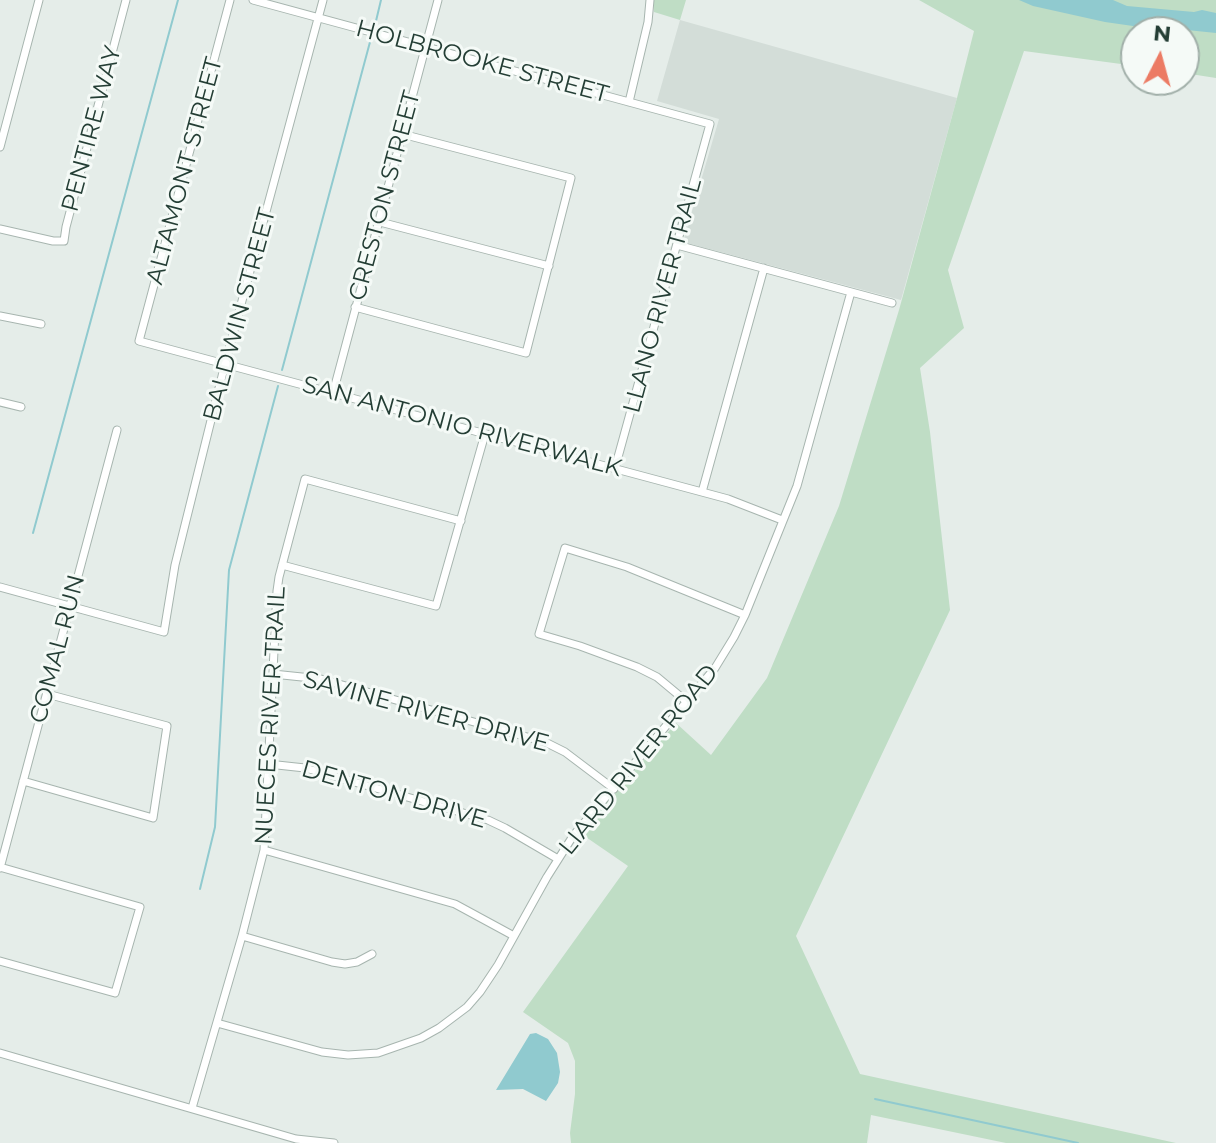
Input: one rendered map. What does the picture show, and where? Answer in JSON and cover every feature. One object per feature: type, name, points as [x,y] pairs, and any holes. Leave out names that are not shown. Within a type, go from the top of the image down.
[{"type":"street","points":[[0,147],[39,0]]},
{"type":"street","name":"PENTIRE WAY","points":[[0,229],[64,241],[126,0]]},
{"type":"street","name":"ALTAMONT STREET","points":[[139,341],[230,0]]},
{"type":"street","name":"HOLBROOKE STREET","points":[[253,0],[710,124]]},
{"type":"street","name":"BALDWIN STREET","points":[[70,606],[164,632],[175,565],[225,364],[323,0]]},
{"type":"street","name":"CRESTON STREET","points":[[333,393],[438,0]]},
{"type":"street","points":[[629,102],[648,22],[650,0]]},
{"type":"street","name":"LLANO RIVER TRAIL","points":[[615,468],[710,124]]},
{"type":"street","points":[[355,307],[526,353],[571,178],[402,134]]},
{"type":"street","points":[[380,222],[549,266]]},
{"type":"street","points":[[677,245],[892,303]]},
{"type":"street","points":[[702,492],[764,268]]},
{"type":"street","name":"LIARD RIVER ROAD","points":[[217,1023],[322,1052],[348,1055],[378,1053],[402,1046],[439,1028],[467,1007],[489,979],[558,859],[583,823],[715,668],[745,615],[797,486],[851,292]]},
{"type":"street","points":[[0,316],[41,324]]},
{"type":"street","name":"SAN ANTONIO RIVERWALK","points":[[139,341],[702,492],[782,520]]},
{"type":"street","points":[[0,402],[21,407]]},
{"type":"street","name":"COMAL RUN","points":[[0,868],[117,430]]},
{"type":"street","points":[[282,565],[436,606],[485,434]]},
{"type":"street","name":"NUECES RIVER TRAIL","points":[[192,1108],[264,850],[277,591],[305,479],[461,521]]},
{"type":"street","points":[[687,702],[657,677],[637,667],[539,634],[565,548],[627,567],[745,615]]},
{"type":"street","points":[[0,587],[70,606]]},
{"type":"street","name":"SAVINE RIVER DRIVE","points":[[273,674],[321,679],[545,742],[565,752],[614,789]]},
{"type":"street","points":[[23,781],[153,818],[167,726],[47,694]]},
{"type":"street","name":"DENTON DRIVE","points":[[268,764],[305,768],[488,820],[558,859]]},
{"type":"street","points":[[264,850],[455,904],[514,936]]},
{"type":"street","points":[[0,868],[140,907],[115,993],[0,961]]},
{"type":"street","points":[[242,936],[345,964],[372,954]]},
{"type":"street","points":[[0,1053],[296,1139],[334,1143]]},
{"type":"shaded area","points":[[680,20],[957,98],[901,300],[683,242],[719,119],[657,101]]},
{"type":"green space","points":[[654,0],[686,0],[680,20],[654,12]]},
{"type":"green space","points":[[919,0],[1216,0],[1216,78],[1200,76],[1200,16],[1120,16],[1120,64],[1024,51],[948,270],[964,328],[920,368],[950,610],[796,936],[860,1074],[1176,1143],[1006,1143],[871,1115],[867,1143],[571,1143],[575,1061],[568,1043],[523,1012],[628,866],[580,833],[676,723],[711,755],[767,678],[839,506],[899,310],[974,31]]},
{"type":"water","points":[[1019,0],[1113,0],[1127,6],[1194,12],[1202,10],[1216,13],[1216,33],[1200,31],[1200,16],[1120,16],[1120,24],[1033,6]]},
{"type":"water","points":[[536,1033],[548,1039],[557,1053],[560,1072],[558,1083],[546,1101],[523,1089],[496,1090],[530,1034]]},
{"type":"waterway","points":[[33,533],[178,0]]},
{"type":"waterway","points":[[376,21],[381,0]]},
{"type":"waterway","points":[[282,370],[370,42]]},
{"type":"waterway","points":[[200,889],[215,827],[229,570],[278,386]]},
{"type":"waterway","points":[[875,1099],[1078,1143]]}]
